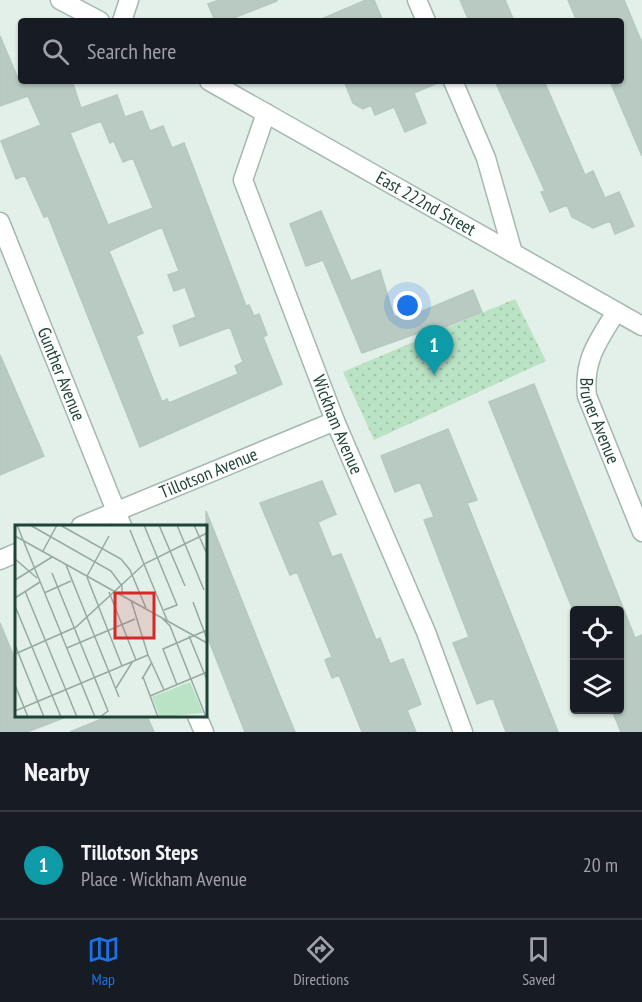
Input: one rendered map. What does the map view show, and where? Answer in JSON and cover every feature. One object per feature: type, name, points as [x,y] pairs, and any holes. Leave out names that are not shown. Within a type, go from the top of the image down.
[{"type":"street","points":[[60,0],[94,18]]},
{"type":"street","points":[[123,18],[129,0]]},
{"type":"street","points":[[417,0],[425,18]]},
{"type":"street","name":"East 222nd Street","points":[[215,84],[642,326]]},
{"type":"street","points":[[454,84],[486,158],[513,253]]},
{"type":"street","name":"Wickham Avenue","points":[[266,112],[243,180],[334,421],[426,632],[463,732]]},
{"type":"street","name":"Gunther Avenue","points":[[0,222],[119,519]]},
{"type":"street","name":"Bruner Avenue","points":[[616,312],[591,356],[584,375],[587,396],[642,532]]},
{"type":"street","name":"Tillotson Avenue","points":[[86,525],[119,519],[334,421]]},
{"type":"street","points":[[0,560],[15,553]]},
{"type":"street","points":[[197,717],[204,732]]},
{"type":"green space","points":[[515,299],[546,361],[374,440],[343,372]]},
{"type":"building","points":[[219,0],[277,0],[234,18],[214,18],[208,4]]},
{"type":"building","points":[[366,0],[374,0],[382,18],[324,18]]},
{"type":"building","points":[[460,0],[505,0],[513,18],[468,18]]},
{"type":"building","points":[[568,0],[624,0],[642,43],[642,156],[611,84],[624,84],[624,18],[576,18]]},
{"type":"building","points":[[0,36],[18,79],[18,84],[73,84],[81,108],[117,95],[125,117],[142,111],[150,131],[163,126],[172,148],[184,143],[246,306],[249,305],[254,316],[259,314],[267,335],[263,337],[282,384],[140,447],[48,216],[44,217],[25,175],[16,179],[1,141],[41,125],[28,96],[0,106]],"holes":[[[101,121],[110,143],[114,141],[123,162],[133,158],[153,208],[108,225],[70,133]],[[162,227],[179,271],[168,275],[174,291],[185,287],[196,317],[173,326],[180,346],[230,327],[243,362],[235,366],[238,374],[169,403],[167,399],[162,402],[136,336],[143,333],[109,251]]]},
{"type":"building","points":[[345,84],[435,84],[414,93],[426,123],[405,132],[394,107],[375,115],[371,105],[363,109],[353,103]]},
{"type":"building","points":[[496,84],[545,84],[585,175],[593,171],[605,198],[619,192],[634,226],[615,234],[610,221],[593,228],[572,217],[567,205],[550,212],[541,192],[545,191]]},
{"type":"building","points":[[321,211],[351,281],[380,270],[394,317],[404,313],[406,318],[473,290],[482,312],[433,332],[432,328],[362,353],[323,260],[306,266],[290,224]]},
{"type":"building","points":[[0,355],[44,456],[0,475]]},
{"type":"building","points":[[534,384],[622,606],[571,606],[489,402]]},
{"type":"building","points":[[448,429],[477,500],[467,503],[558,732],[506,732],[493,698],[477,704],[453,643],[469,637],[424,520],[434,517],[420,482],[395,492],[381,456]]},
{"type":"building","points":[[322,481],[336,514],[318,522],[332,557],[341,554],[376,640],[380,638],[390,664],[403,659],[421,704],[407,710],[416,732],[362,732],[339,675],[332,678],[325,660],[332,657],[297,572],[290,575],[260,503]]},
{"type":"building","points":[[206,511],[295,732],[245,732],[207,636]]},
{"type":"building","points":[[624,610],[635,638],[642,635],[642,732],[621,732],[614,714],[624,714]]},
{"type":"building","points":[[0,623],[15,660],[15,717],[66,717],[27,732],[0,732]]},
{"type":"building","points":[[107,717],[147,717],[154,732],[70,732]]},
{"type":"place","name":"Tillotson Steps","points":[[434,375]]}]
